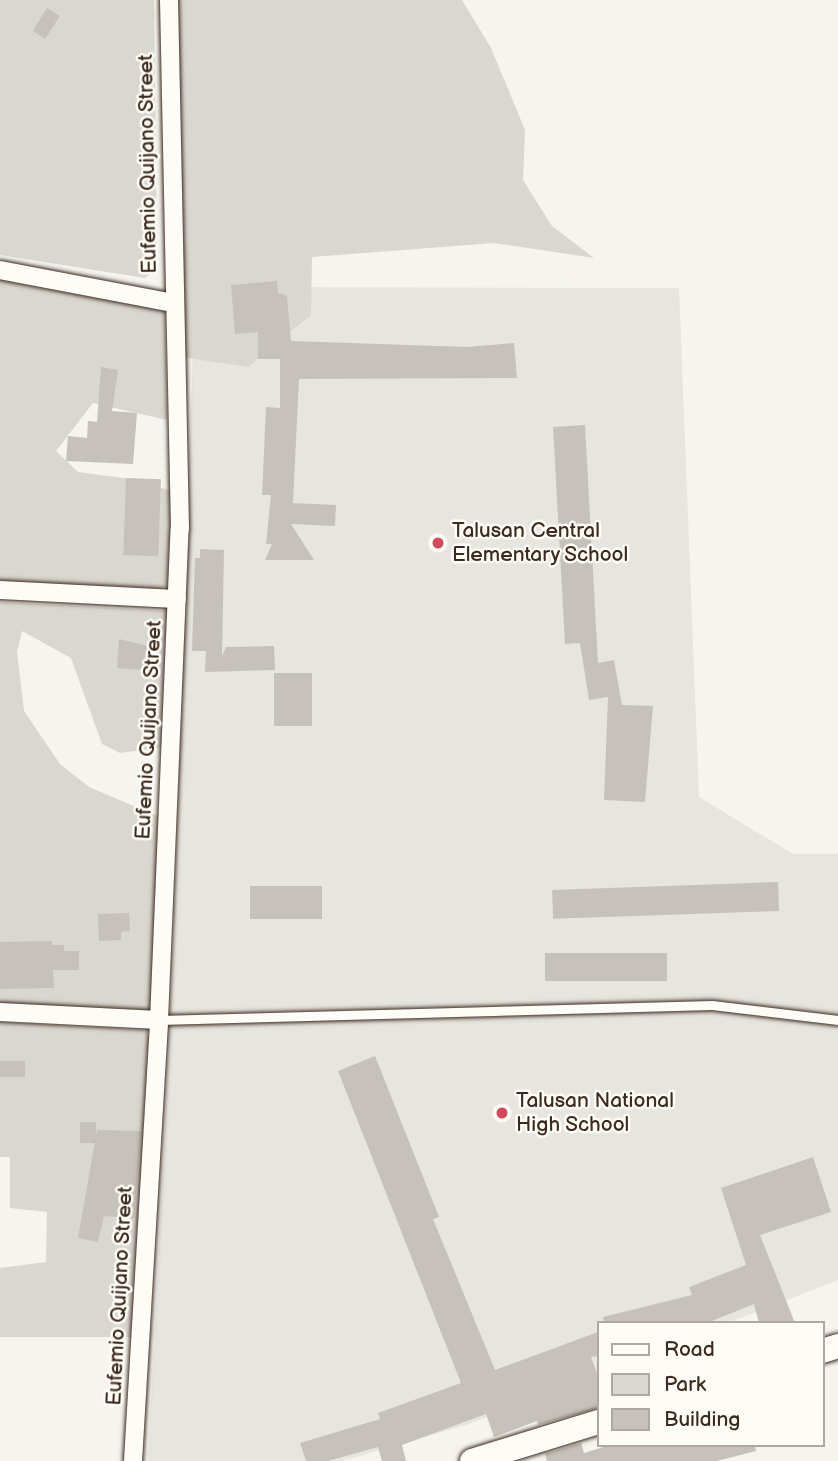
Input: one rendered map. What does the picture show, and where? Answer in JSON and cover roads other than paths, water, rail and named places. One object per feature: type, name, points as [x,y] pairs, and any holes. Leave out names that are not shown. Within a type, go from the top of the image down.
[{"type":"main road","points":[[472,1461],[596,1423]]},
{"type":"street","name":"Eufemio Quijano Street","points":[[133,1461],[159,1020],[177,599],[169,0]]},
{"type":"street","points":[[0,270],[173,303]]},
{"type":"street","points":[[0,590],[177,599]]},
{"type":"street","points":[[0,1012],[159,1020]]},
{"type":"lane","points":[[159,1020],[712,1005],[838,1020]]},
{"type":"place","name":"Talusan Central Elementary School","points":[[438,543]]},
{"type":"place","name":"Talusan National High School","points":[[502,1113]]}]
